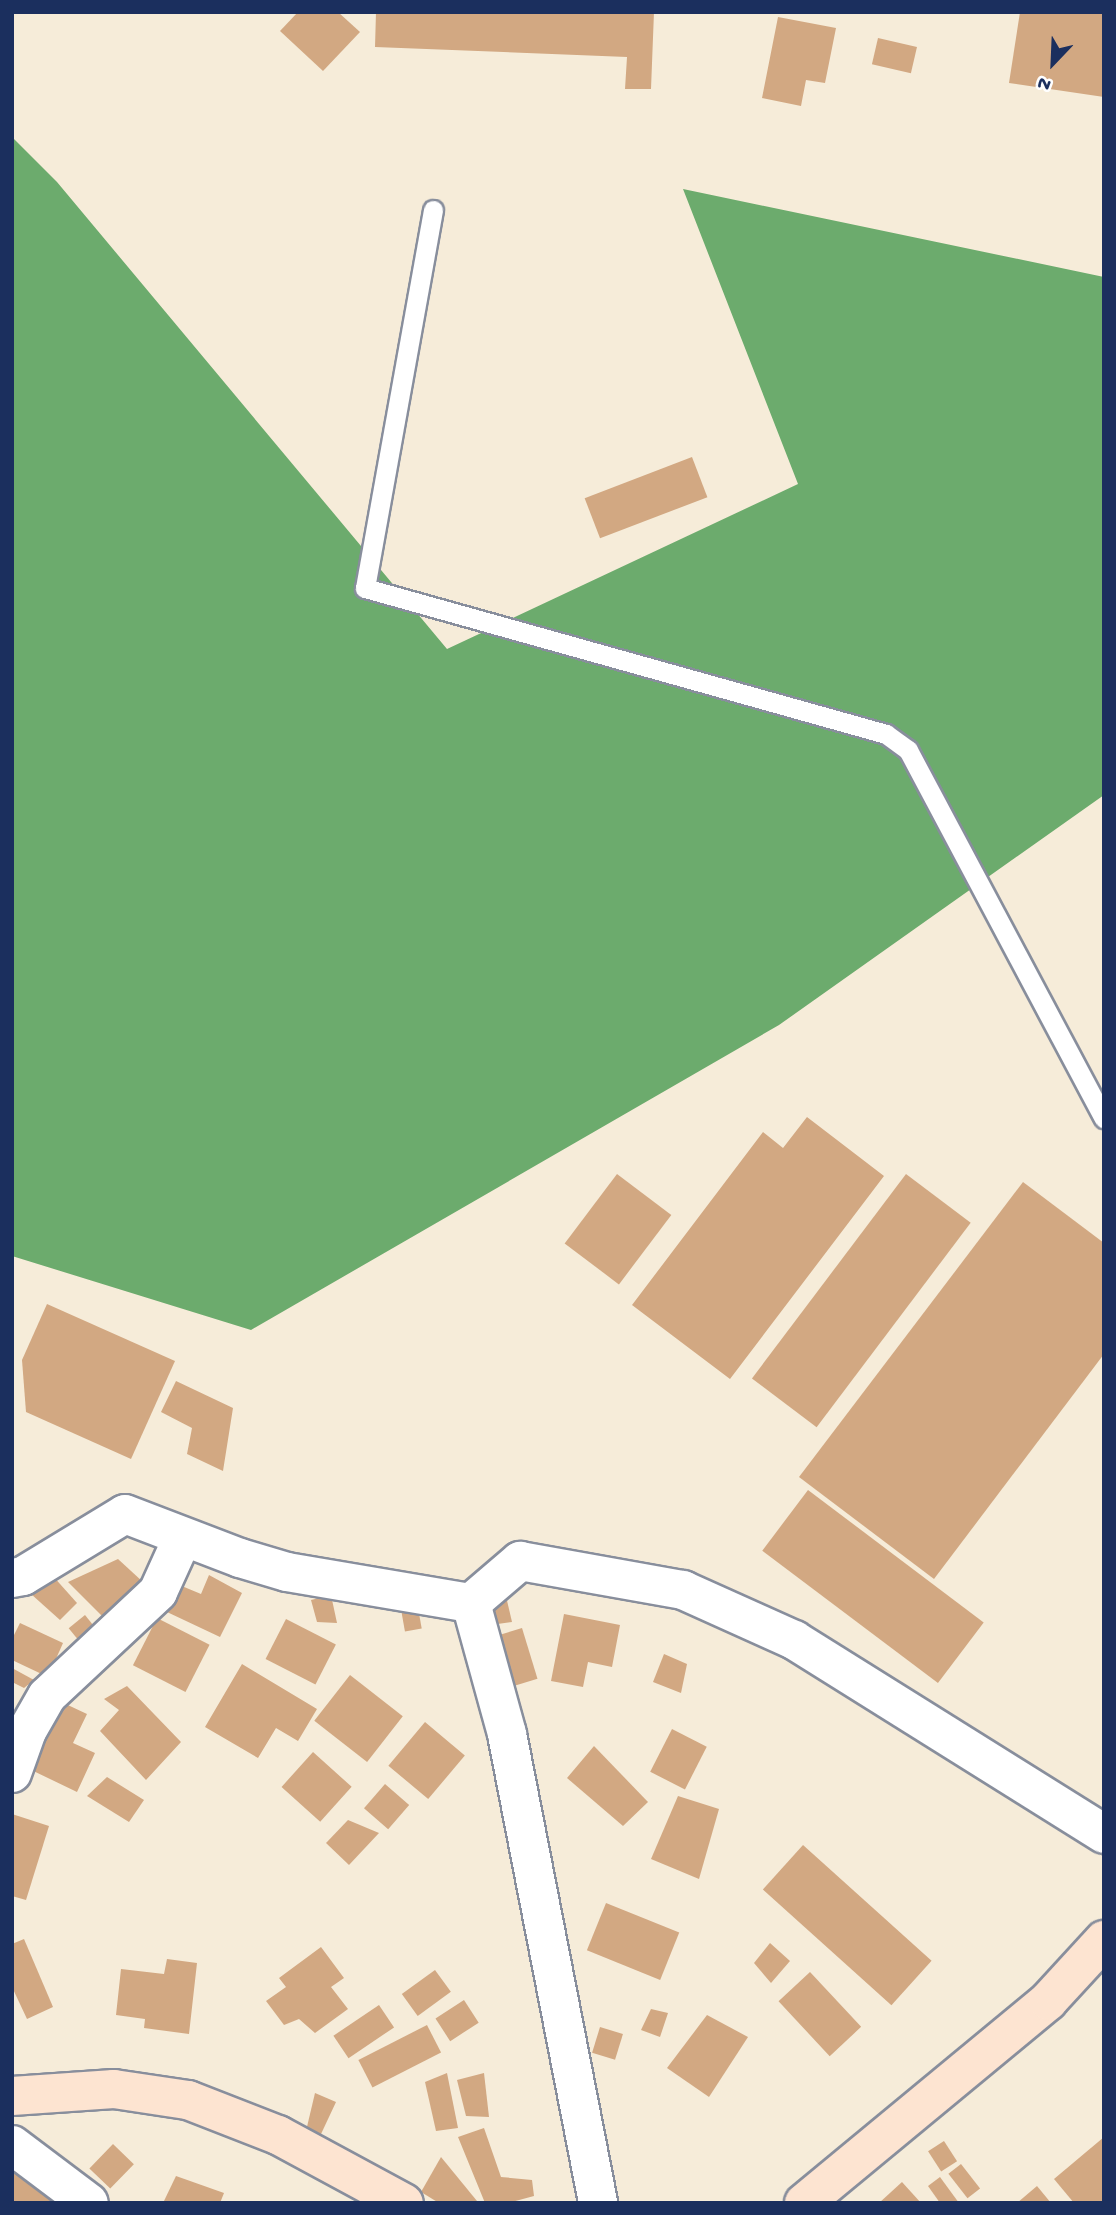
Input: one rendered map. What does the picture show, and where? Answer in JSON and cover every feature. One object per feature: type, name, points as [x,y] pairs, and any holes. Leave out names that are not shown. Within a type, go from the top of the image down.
[{"type":"street","points":[[12,1578],[23,1576],[125,1514],[183,1537],[287,1572],[471,1603]]},
{"type":"street","points":[[12,1773],[27,1731],[47,1696],[158,1592],[183,1537]]},
{"type":"street","points":[[471,1603],[520,1561],[683,1590],[794,1640],[1104,1834]]},
{"type":"street","points":[[471,1603],[507,1734],[598,2203]]},
{"type":"street","points":[[804,2203],[1048,2001],[1104,1940]]},
{"type":"street","points":[[12,2096],[114,2089],[188,2100],[278,2135],[404,2203]]},
{"type":"street","points":[[12,2144],[89,2203]]},
{"type":"lane","points":[[433,210],[365,588],[886,734],[908,750],[1104,1118]]},
{"type":"green space","points":[[12,137],[57,182],[447,649],[798,484],[683,189],[1104,277],[1104,795],[779,1025],[251,1330],[12,1256]]},
{"type":"building","points":[[298,12],[338,12],[360,32],[323,71],[280,31]]},
{"type":"building","points":[[376,12],[654,12],[651,89],[625,89],[627,57],[375,47]]},
{"type":"building","points":[[1020,12],[1104,12],[1104,97],[1009,83]]},
{"type":"building","points":[[778,17],[836,28],[825,83],[806,80],[801,106],[762,98]]},
{"type":"building","points":[[878,38],[917,47],[911,73],[872,64]]},
{"type":"building","points":[[692,457],[707,497],[600,538],[585,498]]},
{"type":"building","points":[[807,1117],[884,1176],[730,1379],[632,1305],[763,1132],[783,1148]]},
{"type":"building","points":[[617,1174],[671,1215],[619,1284],[565,1243]]},
{"type":"building","points":[[906,1174],[971,1223],[817,1427],[752,1378]]},
{"type":"building","points":[[1023,1182],[1104,1243],[1104,1354],[934,1579],[799,1477]]},
{"type":"building","points":[[47,1304],[175,1361],[131,1459],[26,1412],[22,1360]]},
{"type":"building","points":[[176,1381],[233,1408],[223,1471],[187,1454],[192,1428],[161,1412]]},
{"type":"building","points":[[808,1490],[984,1622],[938,1683],[762,1551]]},
{"type":"building","points":[[118,1559],[143,1582],[104,1618],[68,1582]]},
{"type":"building","points":[[52,1575],[77,1603],[60,1620],[31,1594]]},
{"type":"building","points":[[209,1575],[242,1593],[220,1637],[167,1612],[177,1584],[201,1594]]},
{"type":"building","points":[[502,1579],[512,1622],[476,1627]]},
{"type":"building","points":[[331,1595],[337,1623],[317,1622],[311,1600]]},
{"type":"building","points":[[417,1602],[422,1629],[405,1632],[400,1605]]},
{"type":"building","points":[[564,1614],[620,1625],[612,1667],[588,1662],[583,1687],[551,1681]]},
{"type":"building","points":[[85,1615],[94,1626],[77,1639],[69,1628]]},
{"type":"building","points":[[157,1618],[210,1645],[186,1692],[133,1665]]},
{"type":"building","points":[[286,1619],[336,1644],[315,1685],[266,1659]]},
{"type":"building","points":[[20,1623],[63,1643],[48,1677],[12,1660],[12,1639]]},
{"type":"building","points":[[522,1628],[537,1679],[492,1693],[476,1642]]},
{"type":"building","points":[[664,1654],[687,1664],[681,1693],[653,1682]]},
{"type":"building","points":[[242,1664],[317,1709],[298,1741],[276,1728],[258,1758],[205,1727]]},
{"type":"building","points":[[12,1668],[34,1680],[24,1688],[12,1682]]},
{"type":"building","points":[[350,1675],[403,1716],[367,1762],[314,1721]]},
{"type":"building","points":[[127,1686],[181,1742],[146,1780],[100,1731],[119,1710],[104,1699]]},
{"type":"building","points":[[55,1699],[87,1714],[73,1743],[95,1753],[77,1792],[23,1766]]},
{"type":"building","points":[[425,1722],[465,1755],[428,1799],[388,1766]]},
{"type":"building","points":[[672,1729],[707,1747],[685,1789],[650,1772]]},
{"type":"building","points":[[594,1746],[648,1802],[623,1826],[567,1778]]},
{"type":"building","points":[[313,1752],[352,1787],[320,1822],[282,1787]]},
{"type":"building","points":[[107,1777],[144,1800],[129,1822],[87,1796]]},
{"type":"building","points":[[385,1784],[409,1805],[388,1829],[364,1808]]},
{"type":"building","points":[[678,1796],[719,1809],[699,1879],[651,1859]]},
{"type":"building","points":[[12,1814],[49,1826],[26,1900],[12,1896]]},
{"type":"building","points":[[348,1820],[379,1833],[349,1865],[326,1843]]},
{"type":"building","points":[[803,1845],[932,1961],[891,2005],[763,1890]]},
{"type":"building","points":[[606,1903],[679,1933],[660,1980],[587,1950]]},
{"type":"building","points":[[24,1939],[53,2007],[27,2019],[12,1987],[12,1944]]},
{"type":"building","points":[[770,1943],[790,1961],[771,1983],[754,1963]]},
{"type":"building","points":[[321,1947],[344,1978],[331,1987],[348,2009],[315,2033],[299,2019],[284,2025],[266,2001],[286,1987],[279,1978]]},
{"type":"building","points":[[167,1959],[197,1963],[189,2034],[144,2028],[145,2019],[116,2015],[121,1969],[164,1974]]},
{"type":"building","points":[[435,1970],[451,1992],[418,2016],[402,1994]]},
{"type":"building","points":[[810,1972],[861,2027],[830,2056],[779,2001]]},
{"type":"building","points":[[464,2000],[479,2023],[450,2041],[435,2019]]},
{"type":"building","points":[[379,2005],[394,2027],[349,2058],[333,2036]]},
{"type":"building","points":[[651,2009],[668,2013],[660,2037],[641,2030]]},
{"type":"building","points":[[707,2015],[748,2037],[709,2097],[667,2068]]},
{"type":"building","points":[[427,2025],[441,2053],[372,2088],[358,2060]]},
{"type":"building","points":[[600,2027],[623,2034],[615,2060],[592,2053]]},
{"type":"building","points":[[447,2073],[458,2128],[436,2131],[425,2082]]},
{"type":"building","points":[[484,2073],[489,2117],[466,2116],[457,2080]]},
{"type":"building","points":[[315,2093],[336,2102],[321,2134],[306,2131]]},
{"type":"building","points":[[484,2128],[501,2177],[532,2180],[534,2196],[508,2203],[485,2203],[458,2137]]},
{"type":"building","points":[[1104,2137],[1104,2203],[1074,2203],[1054,2179]]},
{"type":"building","points":[[944,2141],[957,2161],[941,2171],[928,2151]]},
{"type":"building","points":[[113,2144],[134,2164],[110,2189],[89,2168]]},
{"type":"building","points":[[441,2157],[476,2203],[439,2203],[421,2192]]},
{"type":"building","points":[[20,2158],[55,2203],[12,2203],[12,2163]]},
{"type":"building","points":[[961,2164],[980,2188],[967,2198],[948,2174]]},
{"type":"building","points":[[176,2176],[224,2193],[220,2203],[163,2203]]},
{"type":"building","points":[[940,2177],[959,2203],[940,2203],[928,2186]]},
{"type":"building","points":[[902,2182],[921,2203],[879,2203]]},
{"type":"building","points":[[1037,2186],[1051,2203],[1017,2203]]}]
